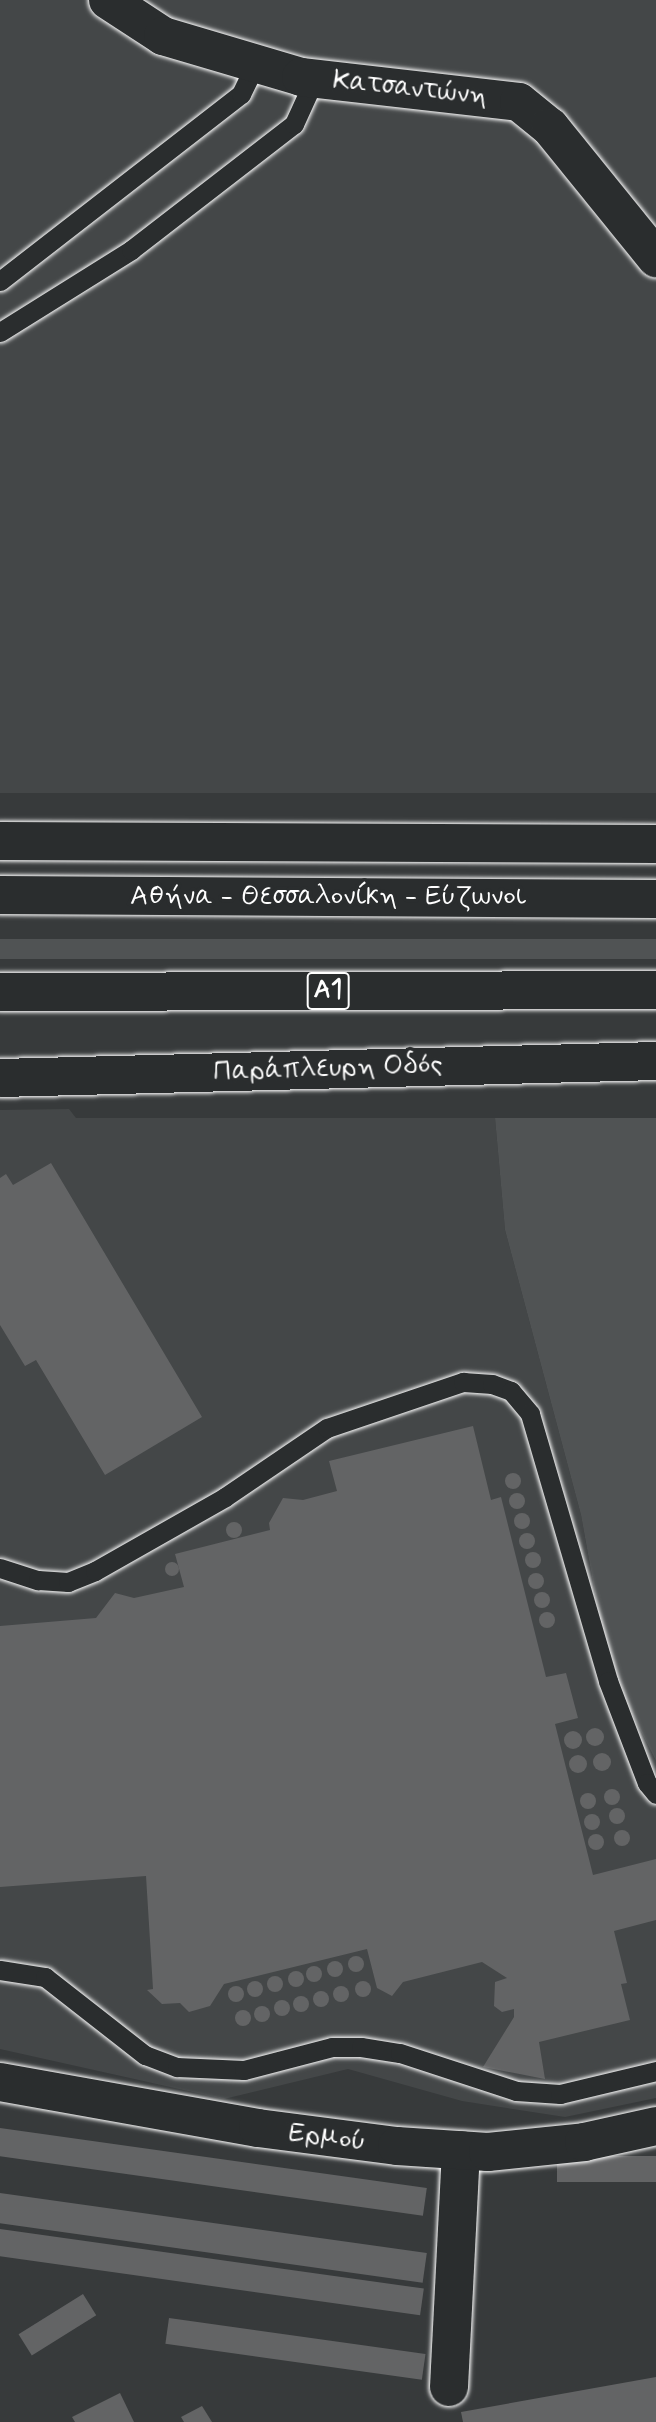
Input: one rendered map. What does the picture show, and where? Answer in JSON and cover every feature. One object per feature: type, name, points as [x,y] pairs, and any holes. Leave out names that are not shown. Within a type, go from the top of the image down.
[{"type":"main road","name":"Κατσαντώνη","points":[[108,0],[163,36],[315,78],[519,102],[550,127],[656,258]]},
{"type":"main road","points":[[0,841],[656,844]]},
{"type":"main road","name":"Αθήνα - Θεσσαλονίκη - Εύζωνοι","points":[[0,895],[656,899]]},
{"type":"main road","name":"Α1","points":[[0,992],[656,990]]},
{"type":"main road","name":"Παράπλευρη Οδός","points":[[0,1078],[656,1061]]},
{"type":"main road","name":"Ερμού","points":[[0,2082],[318,2137],[461,2150],[584,2142],[656,2126]]},
{"type":"main road","points":[[449,2387],[461,2150]]},
{"type":"lane","points":[[0,281],[241,94],[256,63]]},
{"type":"lane","points":[[0,332],[131,250],[294,124],[315,78]]},
{"type":"lane","points":[[0,1568],[38,1580],[68,1582],[95,1572],[225,1497],[327,1428],[463,1382],[492,1384],[511,1391],[530,1414],[608,1681],[647,1783],[656,1794]]},
{"type":"lane","points":[[0,1970],[45,1977],[145,2055],[177,2067],[244,2070],[332,2047],[361,2047],[400,2053],[516,2091],[560,2094],[656,2071]]},
{"type":"shaded area","points":[[0,0],[656,0],[656,793],[0,793]]},
{"type":"shaded area","points":[[0,939],[656,939],[656,959],[0,959]]},
{"type":"shaded area","points":[[69,1109],[76,1118],[495,1118],[505,1230],[581,1515],[608,1666],[656,1761],[656,2098],[565,2117],[462,2101],[348,2069],[224,2099],[0,2049],[0,1110]]},
{"type":"shaded area","points":[[495,1118],[656,1118],[656,1761],[608,1666],[581,1515],[505,1230]]},
{"type":"building","points":[[51,1163],[202,1417],[105,1475],[36,1360],[25,1366],[0,1325],[0,1178],[6,1174],[13,1185]]},
{"type":"building","points":[[473,1426],[491,1500],[501,1497],[546,1677],[566,1673],[578,1718],[555,1724],[593,1875],[656,1859],[656,1920],[614,1931],[627,1983],[621,1984],[630,2020],[539,2042],[545,2079],[483,2067],[514,2017],[514,2009],[502,2012],[494,2006],[495,1982],[507,1978],[482,1962],[403,1982],[392,1996],[377,1988],[367,1949],[224,1984],[210,2006],[189,2012],[180,2003],[162,2004],[147,1990],[153,1989],[146,1876],[0,1887],[0,1626],[96,1618],[115,1593],[134,1598],[184,1587],[175,1554],[270,1530],[269,1523],[283,1498],[303,1500],[337,1491],[329,1461]]},
{"type":"building","points":[[513,1473],[519,1475],[519,1487],[513,1489],[507,1487],[505,1481],[507,1475]]},
{"type":"building","points":[[517,1493],[523,1495],[523,1507],[517,1509],[511,1507],[509,1501],[511,1495]]},
{"type":"building","points":[[522,1513],[528,1515],[528,1527],[522,1529],[516,1527],[514,1521],[516,1515]]},
{"type":"building","points":[[234,1522],[240,1524],[240,1536],[234,1538],[228,1536],[226,1530],[228,1524]]},
{"type":"building","points":[[527,1533],[533,1535],[533,1547],[527,1549],[521,1547],[519,1541],[521,1535]]},
{"type":"building","points":[[533,1552],[539,1554],[539,1566],[533,1568],[527,1566],[525,1560],[527,1554]]},
{"type":"building","points":[[172,1562],[177,1564],[177,1574],[172,1576],[167,1574],[165,1569],[167,1564]]},
{"type":"building","points":[[536,1573],[542,1575],[542,1587],[536,1589],[530,1587],[528,1581],[530,1575]]},
{"type":"building","points":[[542,1592],[548,1594],[548,1606],[542,1608],[536,1606],[534,1600],[536,1594]]},
{"type":"building","points":[[547,1612],[553,1614],[553,1626],[547,1628],[541,1626],[539,1620],[541,1614]]},
{"type":"building","points":[[595,1728],[601,1731],[604,1737],[601,1743],[595,1746],[589,1743],[586,1737],[589,1731]]},
{"type":"building","points":[[573,1731],[579,1734],[582,1740],[579,1746],[573,1749],[567,1746],[564,1740],[567,1734]]},
{"type":"building","points":[[602,1753],[608,1756],[611,1762],[608,1768],[602,1771],[596,1768],[593,1762],[596,1756]]},
{"type":"building","points":[[578,1755],[584,1758],[587,1764],[584,1770],[578,1773],[572,1770],[569,1764],[572,1758]]},
{"type":"building","points":[[612,1789],[618,1791],[618,1803],[612,1805],[606,1803],[604,1797],[606,1791]]},
{"type":"building","points":[[588,1793],[594,1795],[594,1807],[588,1809],[582,1807],[580,1801],[582,1795]]},
{"type":"building","points":[[617,1808],[623,1810],[623,1822],[617,1824],[611,1822],[609,1816],[611,1810]]},
{"type":"building","points":[[592,1814],[598,1816],[598,1828],[592,1830],[586,1828],[584,1822],[586,1816]]},
{"type":"building","points":[[622,1830],[628,1832],[628,1844],[622,1846],[616,1844],[614,1838],[616,1832]]},
{"type":"building","points":[[596,1834],[602,1836],[602,1848],[596,1850],[590,1848],[588,1842],[590,1836]]},
{"type":"building","points":[[356,1956],[362,1958],[362,1970],[356,1972],[350,1970],[348,1964],[350,1958]]},
{"type":"building","points":[[335,1961],[341,1963],[341,1975],[335,1977],[329,1975],[327,1969],[329,1963]]},
{"type":"building","points":[[314,1966],[320,1968],[320,1980],[314,1982],[308,1980],[306,1974],[308,1968]]},
{"type":"building","points":[[296,1971],[302,1973],[302,1985],[296,1987],[290,1985],[288,1979],[290,1973]]},
{"type":"building","points":[[275,1976],[281,1978],[281,1990],[275,1992],[269,1990],[267,1984],[269,1978]]},
{"type":"building","points":[[255,1981],[261,1983],[261,1995],[255,1997],[249,1995],[247,1989],[249,1983]]},
{"type":"building","points":[[363,1981],[369,1983],[369,1995],[363,1997],[357,1995],[355,1989],[357,1983]]},
{"type":"building","points":[[236,1986],[242,1988],[242,2000],[236,2002],[230,2000],[228,1994],[230,1988]]},
{"type":"building","points":[[341,1986],[347,1988],[347,2000],[341,2002],[335,2000],[333,1994],[335,1988]]},
{"type":"building","points":[[321,1991],[327,1993],[327,2005],[321,2007],[315,2005],[313,1999],[315,1993]]},
{"type":"building","points":[[301,1996],[307,1998],[307,2010],[301,2012],[295,2010],[293,2004],[295,1998]]},
{"type":"building","points":[[282,2000],[288,2002],[288,2014],[282,2016],[276,2014],[274,2008],[276,2002]]},
{"type":"building","points":[[262,2006],[268,2008],[268,2020],[262,2022],[256,2020],[254,2014],[256,2008]]},
{"type":"building","points":[[243,2010],[249,2012],[249,2024],[243,2026],[237,2024],[235,2018],[237,2012]]},
{"type":"building","points":[[0,2128],[427,2188],[423,2216],[0,2156]]},
{"type":"building","points":[[557,2156],[656,2156],[656,2182],[557,2182]]},
{"type":"building","points":[[0,2193],[427,2253],[423,2283],[0,2223]]},
{"type":"building","points":[[0,2229],[424,2289],[420,2315],[0,2256]]},
{"type":"building","points":[[83,2294],[96,2315],[32,2355],[19,2334]]},
{"type":"building","points":[[169,2318],[425,2354],[422,2380],[165,2344]]},
{"type":"building","points":[[656,2377],[656,2422],[463,2422],[461,2412]]},
{"type":"building","points":[[120,2393],[134,2422],[75,2422],[72,2417]]},
{"type":"building","points":[[202,2406],[212,2422],[184,2422],[181,2417]]}]
